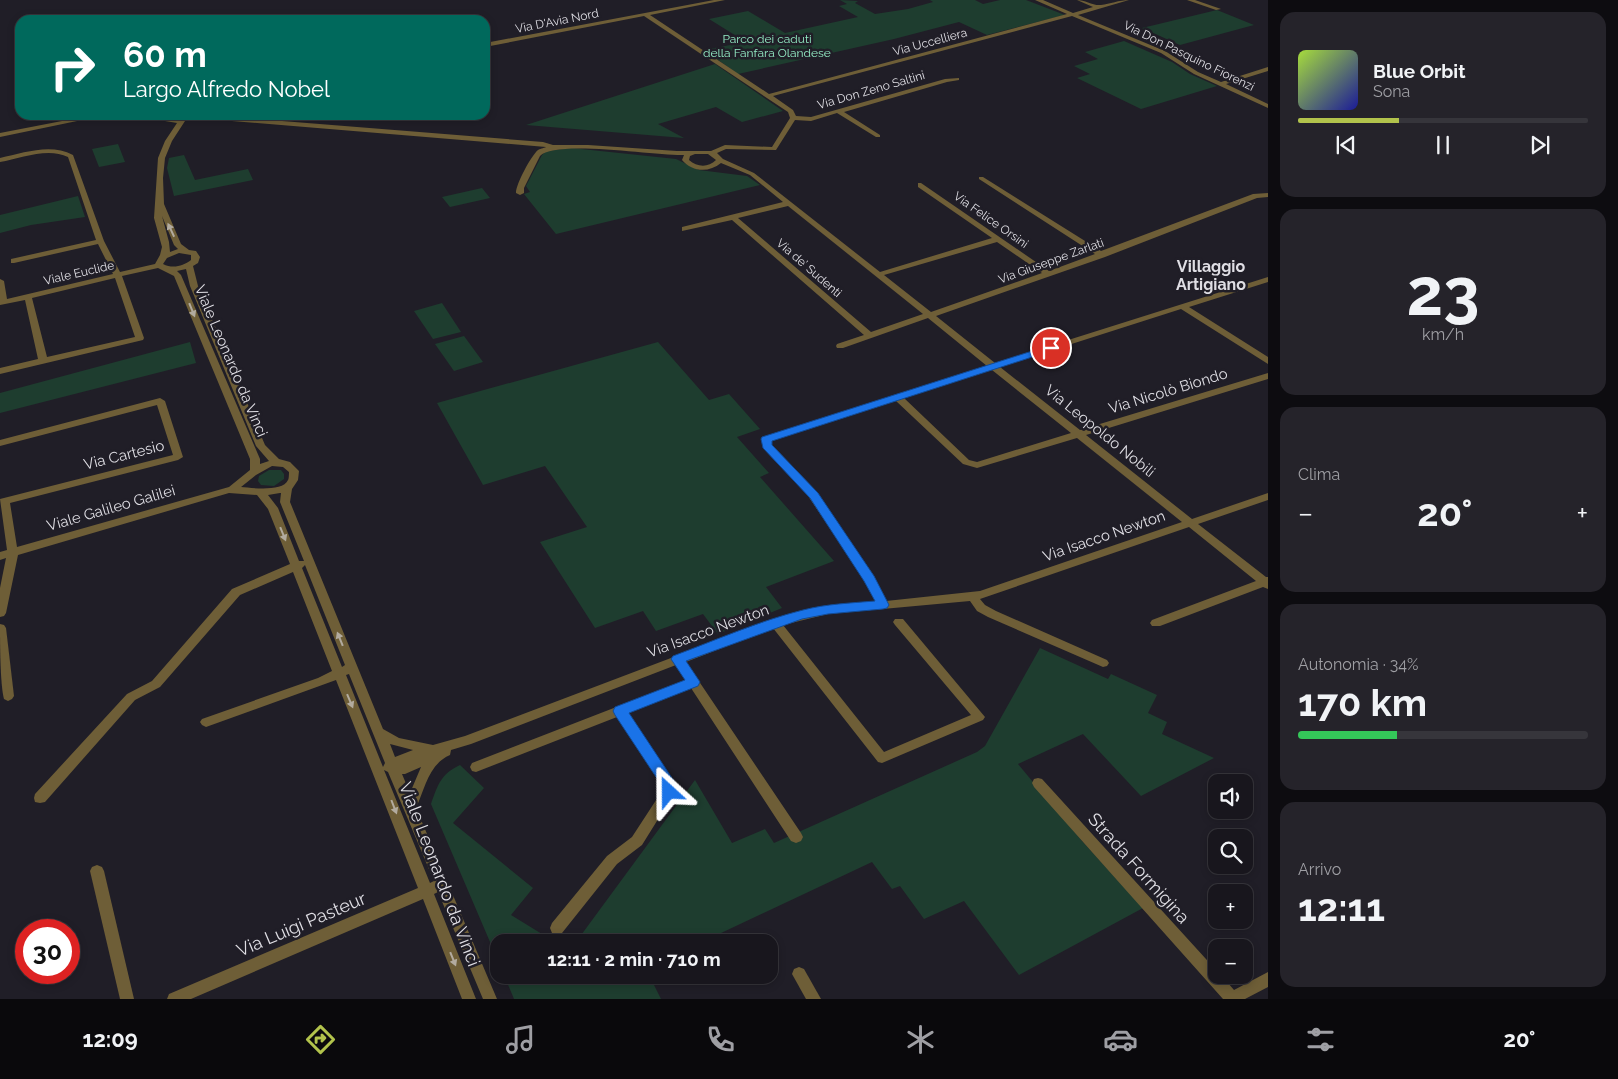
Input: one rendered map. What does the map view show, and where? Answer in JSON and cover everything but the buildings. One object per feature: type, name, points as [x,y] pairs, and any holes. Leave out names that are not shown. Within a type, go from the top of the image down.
[{"type":"street","name":"Via D'Avia Nord","points":[[490,44],[722,0]]},
{"type":"street","points":[[1038,0],[1075,14]]},
{"type":"street","points":[[1080,0],[1098,8]]},
{"type":"street","points":[[1190,0],[1218,9]]},
{"type":"street","name":"Via Uccelliera","points":[[768,96],[1121,1]]},
{"type":"street","points":[[1062,7],[1075,14]]},
{"type":"street","name":"Via Don Pasquino Fiorenzi","points":[[1075,14],[1163,52],[1196,73],[1268,106]]},
{"type":"street","points":[[253,120],[536,144],[552,147],[567,146],[658,153],[711,153],[725,147],[774,149],[793,118],[791,112],[646,15]]},
{"type":"street","points":[[1221,84],[1268,70]]},
{"type":"street","name":"Via Don Zeno Saltini","points":[[793,118],[811,119],[957,79]]},
{"type":"street","points":[[838,111],[878,136]]},
{"type":"street","points":[[0,135],[77,120]]},
{"type":"street","points":[[168,120],[173,130]]},
{"type":"street","points":[[186,120],[173,130],[159,168],[160,204],[158,218],[167,247],[164,256],[159,262],[160,265],[168,269],[188,266]]},
{"type":"street","points":[[520,193],[539,154],[552,147]]},
{"type":"street","points":[[0,160],[49,151],[69,154],[100,241],[118,276],[140,338],[0,371]]},
{"type":"street","points":[[658,153],[685,160],[688,164],[697,167],[718,163],[718,157],[711,153]]},
{"type":"street","points":[[685,160],[691,153]]},
{"type":"street","name":"Via Leopoldo Nobili","points":[[718,163],[752,174],[995,366],[1189,524],[1266,583]]},
{"type":"street","points":[[981,178],[1102,255]]},
{"type":"street","name":"Via Felice Orsini","points":[[921,185],[1048,274]]},
{"type":"street","name":"Via Giuseppe Zarlati","points":[[840,346],[1102,255],[1256,196],[1268,195]]},
{"type":"street","points":[[685,229],[788,203]]},
{"type":"street","points":[[160,204],[178,245],[186,251]]},
{"type":"street","name":"Via de’ Sudenti","points":[[733,217],[870,336]]},
{"type":"street","points":[[880,274],[998,239]]},
{"type":"street","points":[[14,261],[100,241]]},
{"type":"street","points":[[164,256],[186,251]]},
{"type":"street","name":"Viale Leonardo da Vinci","points":[[186,251],[196,257],[195,261],[188,266],[194,286],[261,446],[277,463]]},
{"type":"street","name":"Viale Euclide","points":[[0,281],[2,302],[160,265]]},
{"type":"street","name":"Viale Leonardo da Vinci","points":[[168,269],[177,275],[255,459],[253,472]]},
{"type":"street","points":[[883,605],[870,579],[814,496],[767,446],[765,441],[770,437],[1268,279]]},
{"type":"street","points":[[28,296],[43,361]]},
{"type":"street","points":[[1182,306],[1268,362]]},
{"type":"street","name":"Via Nicolò Biondo","points":[[897,397],[966,462],[974,465],[1268,376]]},
{"type":"street","name":"Via Cartesio","points":[[0,443],[160,401],[178,457],[2,502],[13,552]]},
{"type":"street","points":[[269,464],[288,465],[294,471],[294,479],[287,486],[269,492],[230,490],[253,472],[269,464]]},
{"type":"street","points":[[253,472],[250,484],[258,491]]},
{"type":"street","name":"Viale Leonardo da Vinci","points":[[287,486],[285,502],[308,561],[490,999]]},
{"type":"street","name":"Viale Galileo Galilei","points":[[0,556],[230,490]]},
{"type":"street","name":"Viale Leonardo da Vinci","points":[[258,491],[273,508],[469,999]]},
{"type":"street","name":"Via Isacco Newton","points":[[393,768],[405,769],[435,753],[467,740],[775,623],[828,610],[972,597],[1268,496]]},
{"type":"street","points":[[0,612],[13,552]]},
{"type":"street","points":[[40,798],[131,697],[156,684],[236,592],[308,561]]},
{"type":"street","name":"Via Leopoldo Nobili","points":[[1156,623],[1266,583]]},
{"type":"street","points":[[972,597],[977,605],[986,612],[1102,663]]},
{"type":"street","points":[[775,623],[882,758],[979,717],[899,622]]},
{"type":"street","points":[[0,628],[8,696]]},
{"type":"street","points":[[678,659],[796,837]]},
{"type":"street","points":[[206,722],[322,681],[352,667]]},
{"type":"street","points":[[476,767],[693,682]]},
{"type":"street","points":[[558,928],[612,860],[637,841],[669,792],[666,781],[620,711]]},
{"type":"street","points":[[378,732],[396,742],[435,753]]},
{"type":"street","name":"Via Isacco Newton","points":[[410,806],[422,776],[435,753]]},
{"type":"street","name":"Viale Leonardo da Vinci","points":[[376,762],[393,768]]},
{"type":"street","name":"Strada Formigina","points":[[1038,783],[1239,997],[1268,979]]},
{"type":"street","points":[[96,871],[127,999]]},
{"type":"street","name":"Via Luigi Pasteur","points":[[174,999],[443,884]]},
{"type":"street","points":[[799,974],[814,999]]},
{"type":"green space","name":"Parco dei caduti della Fanfara Olandese","points":[[840,0],[858,1],[855,3],[875,14],[908,9],[933,2],[930,0],[975,0],[983,4],[1000,0],[1026,0],[1065,15],[987,35],[959,22],[894,39],[738,74],[704,50],[746,42],[709,19],[748,11],[785,33],[858,17],[839,6],[847,4]]},
{"type":"green space","points":[[1217,10],[1254,25],[1180,45],[1142,28]]},
{"type":"green space","points":[[1124,41],[1172,62],[1190,74],[1217,86],[1141,109],[1077,78],[1090,74],[1074,66],[1098,59],[1085,52]]},
{"type":"green space","points":[[715,64],[783,111],[742,122],[716,107],[658,124],[684,138],[526,125]]},
{"type":"green space","points":[[118,144],[125,162],[99,167],[92,149]]},
{"type":"green space","points":[[572,148],[676,159],[699,170],[747,176],[760,185],[556,234],[524,194],[530,192],[526,186],[546,151]]},
{"type":"green space","points":[[184,155],[195,180],[248,169],[253,180],[174,196],[167,168],[169,158]]},
{"type":"green space","points":[[482,188],[490,198],[450,207],[442,197]]},
{"type":"green space","points":[[78,196],[85,217],[31,225],[0,233],[0,215]]},
{"type":"green space","points":[[442,303],[461,332],[433,339],[414,311]]},
{"type":"green space","points":[[464,336],[483,362],[454,371],[435,344]]},
{"type":"green space","points":[[190,342],[196,363],[0,413],[0,393]]},
{"type":"green space","points":[[658,342],[709,400],[729,394],[760,429],[737,437],[769,473],[760,477],[834,561],[766,587],[782,608],[718,634],[703,614],[656,631],[643,611],[595,628],[540,542],[587,527],[545,466],[483,485],[437,403]]},
{"type":"green space","points":[[269,470],[281,470],[284,474],[284,479],[274,486],[261,485],[258,481],[259,476]]},
{"type":"green space","points":[[1040,648],[1108,679],[1111,674],[1157,695],[1148,713],[1167,722],[1162,734],[1214,758],[1141,796],[1083,734],[1018,764],[1082,841],[1143,908],[1019,975],[964,901],[924,919],[900,886],[892,889],[872,862],[719,934],[582,934],[695,780],[732,843],[765,829],[774,843],[977,752],[985,746]]},
{"type":"green space","points":[[460,765],[484,788],[453,823],[533,888],[511,915],[542,934],[490,934],[490,942],[431,804],[441,780]]},
{"type":"green space","points":[[508,984],[654,984],[661,999],[514,999]]},
{"type":"district","name":"Villaggio Artigiano","points":[[1211,275]]},
{"type":"route","points":[[669,792],[666,781],[620,711],[693,682],[678,659],[802,615],[828,610],[883,605],[870,579],[814,496],[767,446],[765,443],[766,439],[1051,348]]}]
